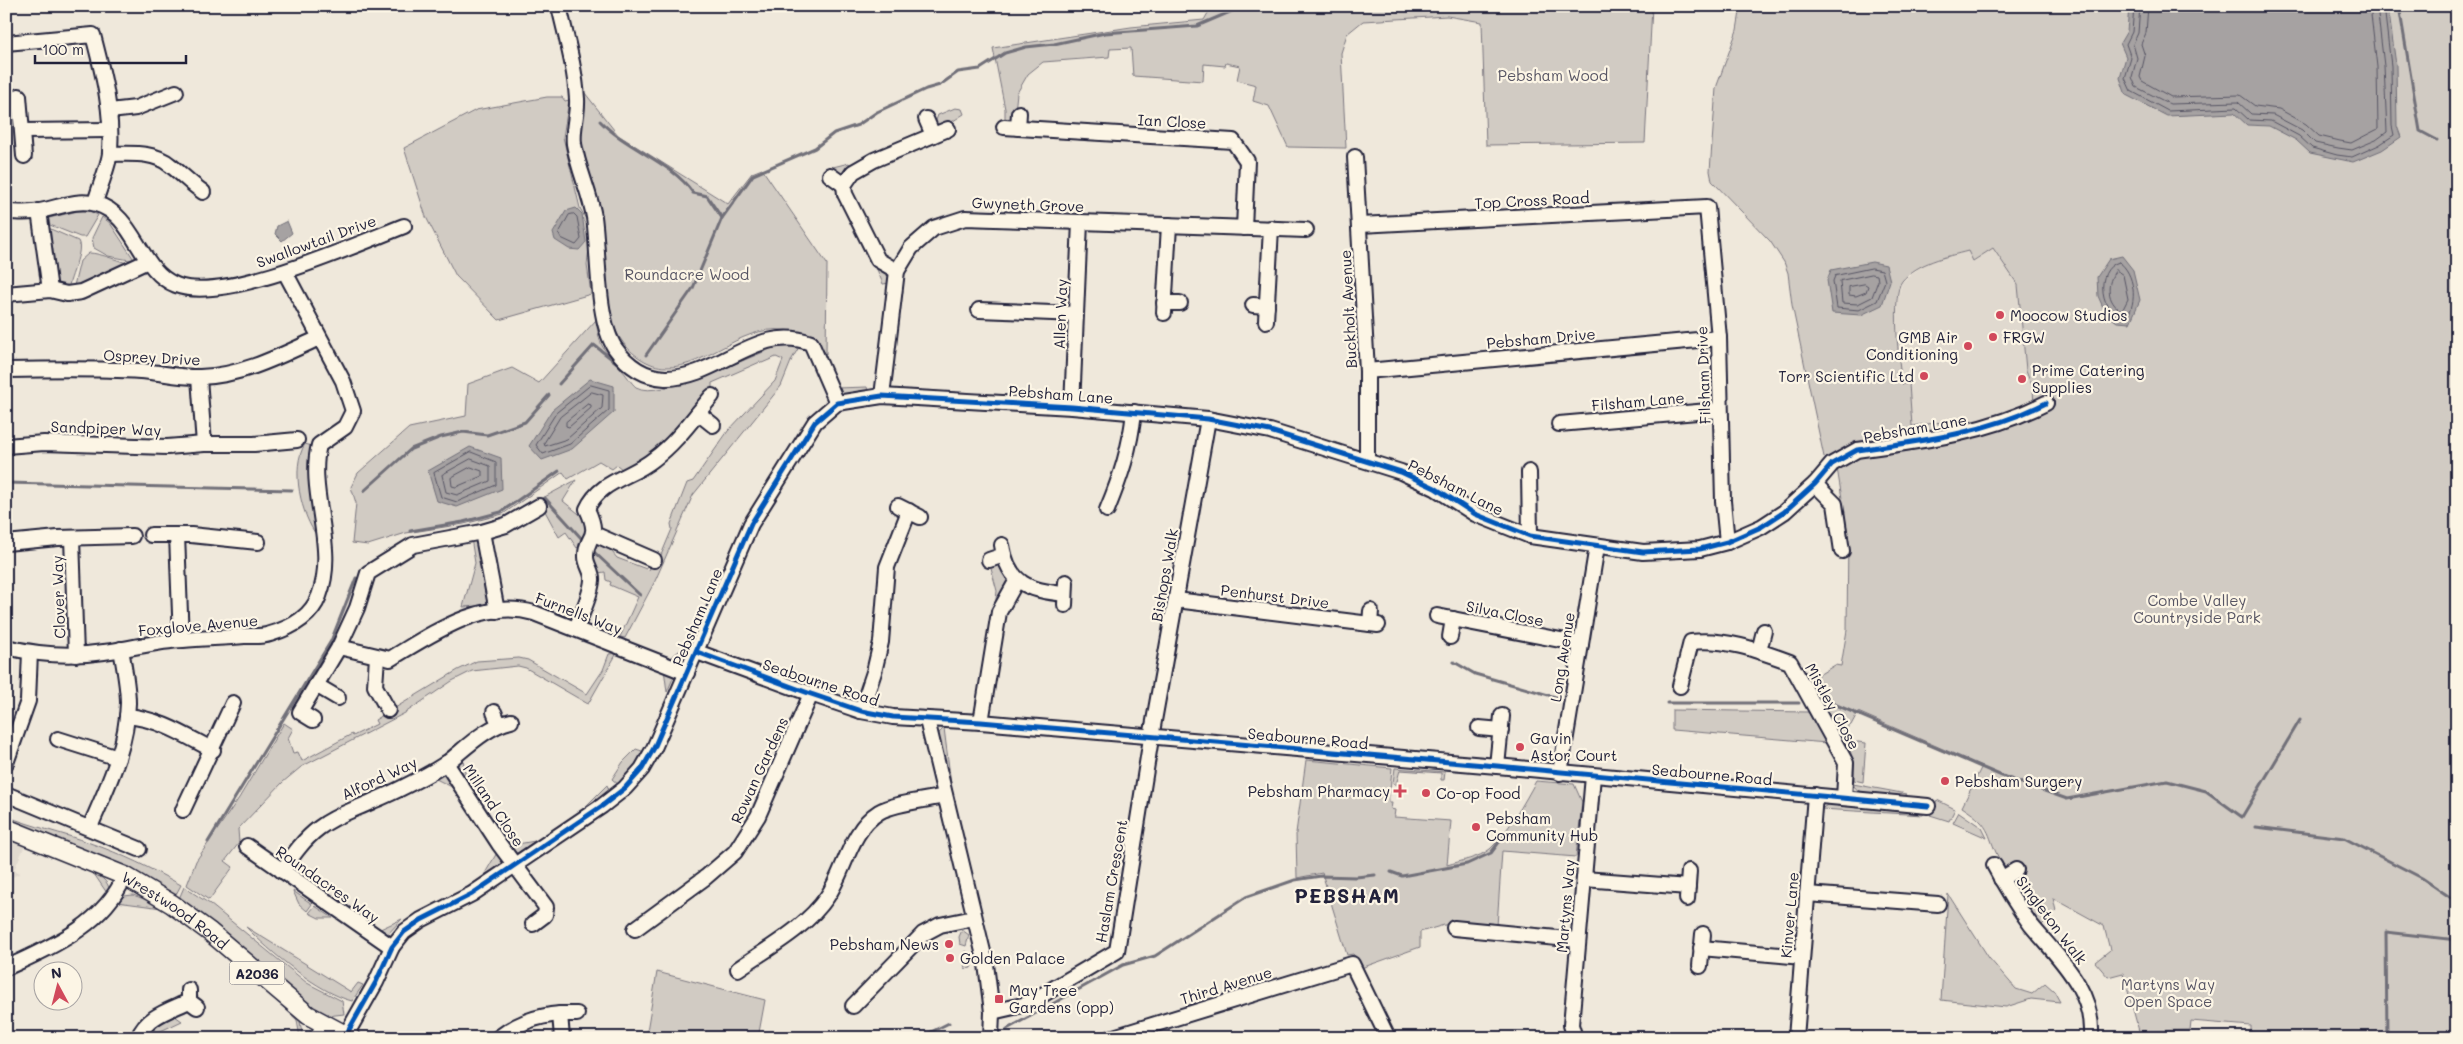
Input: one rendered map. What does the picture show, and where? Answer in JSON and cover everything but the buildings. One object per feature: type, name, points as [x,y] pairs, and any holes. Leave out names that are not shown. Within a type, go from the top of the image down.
[{"type":"main road","name":"Wrestwood Road","points":[[6,828],[125,876],[172,904],[210,932],[308,1014],[321,1031],[349,1036]]},
{"type":"street","points":[[559,6],[575,72],[577,103],[574,143],[594,216],[604,307],[615,346],[640,372],[651,377],[683,378],[722,362],[760,342],[783,337],[796,338],[811,343],[837,403]]},
{"type":"street","points":[[6,43],[93,35],[103,73],[110,112],[110,154],[95,204]]},
{"type":"street","points":[[110,112],[136,108],[176,92]]},
{"type":"street","points":[[19,96],[24,156]]},
{"type":"street","name":"Ian Close","points":[[1019,113],[1011,128],[1233,141],[1247,161],[1244,228]]},
{"type":"street","points":[[926,119],[933,135]]},
{"type":"street","points":[[897,272],[878,260],[845,194],[844,184],[853,172],[874,160],[948,129]]},
{"type":"street","points":[[23,131],[109,130]]},
{"type":"street","points":[[110,154],[156,157],[170,164],[187,182],[203,192]]},
{"type":"street","name":"Buckholt Avenue","points":[[1354,157],[1360,225],[1367,371],[1367,460]]},
{"type":"street","points":[[830,175],[844,184]]},
{"type":"street","name":"Swallowtail Drive","points":[[6,212],[39,211],[76,202],[95,204],[114,214],[148,261],[168,281],[189,288],[221,287],[285,272],[404,226]]},
{"type":"street","name":"Top Cross Road","points":[[1360,225],[1707,206]]},
{"type":"street","name":"Filsham Drive","points":[[1707,206],[1719,338],[1723,501],[1727,542]]},
{"type":"street","points":[[39,211],[50,290]]},
{"type":"street","name":"Gwyneth Grove","points":[[882,396],[897,272],[911,248],[934,228],[965,218],[1306,230]]},
{"type":"street","name":"Allen Way","points":[[1072,407],[1080,222]]},
{"type":"street","points":[[1169,225],[1164,308],[1180,303]]},
{"type":"street","points":[[1266,321],[1271,228]]},
{"type":"street","points":[[6,294],[50,290],[68,294],[80,292],[148,261]]},
{"type":"street","name":"Foxglove Avenue","points":[[6,647],[30,652],[76,655],[121,650],[152,642],[269,635],[296,624],[310,612],[319,596],[324,574],[325,546],[315,460],[319,445],[345,427],[353,411],[343,382],[285,272]]},
{"type":"street","points":[[1253,305],[1267,306]]},
{"type":"street","points":[[987,307],[1076,314]]},
{"type":"street","name":"Osprey Drive","points":[[6,370],[125,370],[163,372],[200,378],[233,372],[262,363],[319,338]]},
{"type":"street","name":"Pebsham Drive","points":[[1367,371],[1719,338]]},
{"type":"street","points":[[200,378],[204,444]]},
{"type":"street","points":[[576,629],[592,578],[586,558],[587,549],[594,534],[594,524],[587,508],[592,496],[600,488],[626,478],[654,460],[712,396]]},
{"type":"street","name":"Pebsham Lane","points":[[349,1036],[392,947],[404,932],[421,920],[472,894],[515,866],[625,788],[642,769],[654,748],[750,524],[816,422],[837,403],[859,398],[882,396],[1072,407],[1208,419],[1270,431],[1401,472],[1435,488],[1475,514],[1530,536],[1597,546],[1662,552],[1700,549],[1727,542],[1761,527],[1784,512],[1815,484],[1832,464],[1852,452],[1958,435],[2010,420],[2046,402]]},
{"type":"street","name":"Filsham Lane","points":[[1559,424],[1720,410]]},
{"type":"street","points":[[1108,510],[1131,444],[1134,412]]},
{"type":"street","points":[[698,413],[713,425]]},
{"type":"street","name":"Bishops Walk","points":[[1151,737],[1208,419]]},
{"type":"street","name":"Sandpiper Way","points":[[6,446],[44,443],[167,446],[254,444],[297,440]]},
{"type":"street","points":[[1529,472],[1530,536]]},
{"type":"street","points":[[1815,484],[1834,504],[1837,542]]},
{"type":"street","points":[[313,720],[300,712],[339,648],[357,608],[368,573],[413,545],[482,532],[506,525],[539,506]]},
{"type":"street","points":[[861,711],[874,672],[881,642],[887,567],[909,511]]},
{"type":"street","points":[[482,532],[497,611]]},
{"type":"street","points":[[594,534],[654,560]]},
{"type":"street","points":[[151,535],[178,535],[258,542]]},
{"type":"street","points":[[178,535],[182,640]]},
{"type":"street","name":"Clover Way","points":[[6,543],[132,536]]},
{"type":"street","name":"Clover Way","points":[[72,538],[76,655]]},
{"type":"street","name":"Long Avenue","points":[[1560,773],[1597,546]]},
{"type":"street","points":[[989,560],[1003,550],[1016,580],[1040,592],[1065,594]]},
{"type":"street","points":[[981,722],[999,612],[1016,580]]},
{"type":"street","name":"Penhurst Drive","points":[[1176,600],[1373,620]]},
{"type":"street","name":"Furnells Way","points":[[339,648],[377,658],[390,659],[458,620],[497,611],[523,609],[687,673]]},
{"type":"street","name":"Silva Close","points":[[1437,616],[1581,644]]},
{"type":"street","name":"Silva Close","points":[[1450,637],[1453,619]]},
{"type":"street","points":[[1759,651],[1764,631]]},
{"type":"street","name":"Mistley Close","points":[[1680,686],[1690,642],[1712,640],[1759,651],[1790,662],[1846,763],[1844,798]]},
{"type":"street","points":[[90,827],[126,735],[128,701],[121,650]]},
{"type":"street","points":[[6,763],[28,701],[30,652]]},
{"type":"street","name":"Seabourne Road","points":[[696,652],[861,711],[928,720],[981,722],[1497,766],[1928,806]]},
{"type":"street","points":[[377,658],[375,686],[388,710]]},
{"type":"street","points":[[316,685],[338,698]]},
{"type":"street","name":"Rowan Gardens","points":[[635,929],[706,877],[734,852],[758,816],[811,694]]},
{"type":"street","points":[[183,810],[213,750],[233,703]]},
{"type":"street","points":[[127,716],[146,718],[163,723],[213,750]]},
{"type":"street","name":"Alford Way","points":[[282,871],[301,844],[318,828],[338,815],[374,801],[446,763],[501,719]]},
{"type":"street","points":[[928,720],[986,964],[992,1012],[991,1038]]},
{"type":"street","points":[[1479,728],[1502,723],[1497,766]]},
{"type":"street","name":"Haslam Crescent","points":[[992,1012],[1027,1004],[1117,951],[1151,737]]},
{"type":"street","points":[[58,739],[118,758]]},
{"type":"street","name":"Milland Close","points":[[446,763],[515,866],[546,907],[545,915],[533,924]]},
{"type":"street","name":"Martyns Way","points":[[1575,1038],[1571,1025],[1593,776]]},
{"type":"street","points":[[6,794],[90,827],[139,849]]},
{"type":"street","name":"Kinver Lane","points":[[1796,1038],[1816,795]]},
{"type":"street","points":[[738,969],[754,964],[811,915],[827,897],[855,840],[868,822],[879,812],[945,796]]},
{"type":"street","name":"Roundacres Way","points":[[247,846],[392,947]]},
{"type":"street","name":"Singleton Walk","points":[[1994,865],[2031,924],[2067,966],[2079,985],[2088,1007],[2091,1038]]},
{"type":"street","name":"Singleton Walk","points":[[2002,879],[2016,870]]},
{"type":"street","points":[[1584,879],[1687,893],[1689,871]]},
{"type":"street","points":[[6,968],[73,934],[92,922],[114,898],[125,876]]},
{"type":"street","points":[[1807,894],[1938,904]]},
{"type":"street","points":[[856,1000],[922,934],[940,925],[974,918]]},
{"type":"street","points":[[1462,933],[1578,940]]},
{"type":"street","points":[[1700,966],[1702,941],[1802,956]]},
{"type":"street","name":"Third Avenue","points":[[1110,1038],[1352,964],[1388,1038]]},
{"type":"street","points":[[138,1038],[143,1025],[192,999]]},
{"type":"street","points":[[498,1038],[515,1026],[532,1019],[560,1014],[577,1014]]},
{"type":"street","points":[[560,1014],[562,1038]]},
{"type":"shaded area","points":[[1993,248],[2018,285],[2026,370],[2033,388],[2034,406],[1965,427],[1966,419],[1911,426],[1909,384],[1902,384],[1899,367],[1896,305],[1902,282],[1924,264],[1968,251],[1974,261]]},
{"type":"shaded area","points":[[6,836],[26,843],[14,870],[20,873],[6,880]]},
{"type":"green space","name":"Pebsham Wood","points":[[1212,6],[1652,6],[1645,143],[1486,145],[1482,22],[1447,16],[1363,21],[1347,34],[1341,53],[1346,148],[1288,147],[1269,106],[1253,101],[1256,85],[1237,80],[1240,66],[1226,63],[1225,66],[1204,64],[1203,81],[1133,76],[1131,48],[1110,49],[1109,57],[1043,62],[1028,74],[1017,93],[1015,112],[1005,124],[1005,109],[993,48],[1131,27],[1204,20]]},
{"type":"green space","name":"Combe Valley Countryside Park","points":[[1741,6],[2457,6],[2457,1038],[2251,1038],[2251,1026],[2191,1021],[2190,1030],[2139,1031],[2123,973],[2108,977],[2095,962],[2110,950],[2104,926],[2053,898],[2056,911],[2040,927],[2024,906],[2030,901],[2021,885],[2013,889],[2010,883],[2015,864],[2008,867],[2002,864],[1985,827],[1962,807],[1982,766],[1858,712],[1851,725],[1839,733],[1809,681],[1835,665],[1841,666],[1847,630],[1848,535],[1837,468],[1824,457],[1792,305],[1788,273],[1784,262],[1770,241],[1712,181],[1710,171],[1716,88],[1737,30]],"holes":[[[1993,248],[2018,285],[2026,370],[2033,388],[2034,406],[1965,427],[1966,419],[1912,426],[1909,384],[1902,384],[1898,347],[1896,315],[1897,300],[1902,281],[1916,269],[1933,261],[1968,251],[1973,261]]]},
{"type":"green space","name":"Roundacre Wood","points":[[581,88],[618,135],[728,204],[752,173],[762,169],[827,264],[826,354],[809,337],[794,332],[776,330],[759,332],[743,337],[697,360],[682,365],[666,367],[653,365],[641,359],[626,346],[617,333],[610,314],[584,182],[578,134]]},
{"type":"green space","points":[[547,97],[562,97],[565,101],[569,100],[563,137],[580,208],[588,223],[590,240],[587,265],[591,294],[499,320],[456,276],[426,217],[404,148],[476,110]]},
{"type":"green space","points":[[955,108],[962,109],[964,114],[946,125],[934,126],[938,115]]},
{"type":"green space","points":[[849,163],[852,167],[840,176],[829,168]]},
{"type":"green space","points":[[78,211],[89,211],[98,215],[85,237],[80,237],[45,223],[45,219]]},
{"type":"green space","points":[[102,217],[110,223],[135,261],[108,256],[94,248],[92,238]]},
{"type":"green space","points":[[46,227],[78,241],[78,257],[68,290],[54,286]]},
{"type":"green space","points":[[89,253],[99,254],[135,265],[73,290],[80,261]]},
{"type":"green space","points":[[876,267],[891,275],[890,283],[883,284]]},
{"type":"green space","points":[[596,320],[599,337],[606,351],[636,387],[649,390],[688,382],[789,342],[799,347],[781,386],[693,495],[655,581],[625,638],[620,637],[638,597],[610,585],[611,582],[606,580],[605,572],[598,573],[591,551],[596,540],[607,546],[617,558],[649,570],[652,564],[659,560],[672,529],[671,524],[687,483],[693,481],[728,431],[775,381],[783,360],[776,357],[762,363],[760,362],[712,383],[712,391],[695,406],[669,441],[661,443],[655,453],[634,467],[623,470],[617,465],[612,469],[599,461],[568,479],[563,472],[503,514],[464,524],[406,533],[368,545],[352,543],[356,503],[351,487],[358,473],[409,428],[466,416],[468,384],[512,368],[539,383]]},
{"type":"green space","points":[[867,387],[868,391],[851,394],[843,393],[836,388]]},
{"type":"green space","points":[[305,444],[312,446],[310,458],[318,537],[302,505],[298,478],[298,466]]},
{"type":"green space","points":[[576,480],[563,501],[589,522],[584,543],[577,548],[566,532],[559,537],[539,500]]},
{"type":"green space","points":[[471,538],[481,542],[491,605],[463,607],[475,563]]},
{"type":"green space","points":[[996,563],[1004,566],[1008,571],[1009,577],[1006,589],[995,607],[997,591],[990,565]]},
{"type":"green space","points":[[689,643],[680,661],[669,659]]},
{"type":"green space","points":[[617,653],[588,704],[526,668],[518,666],[472,671],[452,681],[405,713],[301,767],[283,782],[238,829],[239,843],[225,861],[233,867],[209,900],[187,885],[196,861],[239,798],[284,723],[293,729],[288,738],[293,753],[298,752],[302,761],[352,734],[353,736],[377,724],[375,720],[458,670],[477,661],[519,658],[528,660],[587,694],[603,670],[609,654]]},
{"type":"green space","points":[[664,669],[674,676],[667,692]]},
{"type":"green space","points":[[1672,710],[1808,712],[1827,743],[1672,730]]},
{"type":"green space","points":[[944,728],[952,792],[950,793],[938,741],[939,733]]},
{"type":"green space","points":[[1866,743],[1863,782],[1854,780],[1854,763],[1848,744]]},
{"type":"green space","points":[[636,749],[642,751],[643,760],[620,786],[612,779],[623,762]]},
{"type":"green space","points":[[463,759],[467,785],[454,764]]},
{"type":"green space","points":[[1306,760],[1392,768],[1389,803],[1392,803],[1391,809],[1395,810],[1394,817],[1451,821],[1447,865],[1475,857],[1490,849],[1509,826],[1536,781],[1574,784],[1582,802],[1576,857],[1502,851],[1497,926],[1444,925],[1420,932],[1420,947],[1361,968],[1360,962],[1353,954],[1347,955],[1322,873],[1297,878],[1296,833]]},
{"type":"green space","points":[[1395,768],[1445,772],[1444,780],[1441,780],[1441,773],[1400,770],[1396,785],[1393,783]]},
{"type":"green space","points":[[445,772],[458,790],[434,778]]},
{"type":"green space","points":[[1853,784],[1907,794],[1903,797],[1868,795],[1862,793]]},
{"type":"green space","points":[[607,785],[611,794],[585,812],[583,809]]},
{"type":"green space","points":[[1937,800],[1955,809],[1949,821],[1930,815]]},
{"type":"green space","points":[[1829,804],[1925,812],[1923,815],[1821,809]]},
{"type":"green space","points":[[1959,812],[1982,828],[1987,838],[1953,823]]},
{"type":"green space","points":[[6,816],[102,847],[137,862],[181,885],[174,898],[6,822]]},
{"type":"green space","points":[[535,841],[516,854],[506,846]]},
{"type":"green space","points":[[498,851],[503,859],[502,865],[484,875]]},
{"type":"green space","points":[[92,871],[107,884],[109,896]]},
{"type":"green space","points":[[184,887],[210,904],[307,983],[342,1001],[344,1014],[327,1016],[312,1006],[310,1008],[178,901]]},
{"type":"green space","points":[[293,891],[312,904],[307,911],[299,904]]},
{"type":"green space","points":[[1948,894],[1989,958],[2016,989],[2032,994],[2045,983],[2054,991],[2060,1002],[2031,999],[2006,1007],[1941,1000]]},
{"type":"green space","points":[[133,895],[169,909],[117,902],[124,896]]},
{"type":"green space","points":[[315,906],[333,918],[319,918],[309,913]]},
{"type":"green space","points":[[402,919],[385,937],[376,931]]},
{"type":"green space","points":[[246,927],[351,992],[358,983],[363,985],[352,1001],[339,997],[295,970]]},
{"type":"green space","points":[[962,930],[969,935],[966,946],[960,944],[959,937]]},
{"type":"green space","points":[[966,951],[969,953],[972,965],[971,968],[965,969],[963,956]]},
{"type":"green space","points":[[657,972],[765,1000],[758,1038],[667,1038],[667,1034],[647,1031]]},
{"type":"green space","points":[[247,973],[303,1018],[300,1022],[303,1038],[300,1038],[297,1020]]},
{"type":"green space","points":[[175,1016],[182,1021],[148,1037],[154,1027]]},
{"type":"water","points":[[2129,6],[2388,6],[2396,65],[2397,126],[2401,137],[2382,150],[2353,162],[2310,153],[2296,140],[2269,126],[2247,125],[2234,113],[2167,116],[2126,95],[2120,78],[2126,57],[2120,43],[2127,31]]},
{"type":"water","points":[[576,208],[582,214],[586,242],[579,250],[569,249],[555,240],[553,233],[566,211]]},
{"type":"water","points":[[287,221],[292,233],[282,241],[275,234],[277,226]]},
{"type":"water","points":[[2122,256],[2133,270],[2140,300],[2130,323],[2117,322],[2106,314],[2098,296],[2097,277],[2109,259]]},
{"type":"water","points":[[1872,262],[1886,265],[1890,281],[1882,305],[1861,315],[1832,313],[1827,280],[1831,270]]},
{"type":"water","points":[[590,379],[614,386],[614,412],[572,449],[542,460],[529,446],[552,410]]},
{"type":"water","points":[[470,447],[501,458],[502,489],[457,507],[437,501],[428,471]]},
{"type":"waterway","points":[[646,355],[693,288],[722,218],[753,175],[815,148],[834,133],[858,125],[877,112],[926,89],[940,85],[958,72],[980,69],[1005,53],[1026,47],[1054,44],[1105,33],[1197,26],[1244,6]]},
{"type":"waterway","points":[[2399,6],[2420,131],[2437,140]]},
{"type":"waterway","points":[[600,121],[623,140],[674,173],[693,193],[707,196],[722,218]]},
{"type":"waterway","points":[[559,384],[594,345],[626,370]]},
{"type":"waterway","points":[[364,491],[411,449],[441,437],[463,432],[487,435],[525,422],[549,395]]},
{"type":"waterway","points":[[410,531],[463,522],[501,512],[559,471]]},
{"type":"waterway","points":[[6,483],[292,490]]},
{"type":"waterway","points":[[545,498],[582,539]]},
{"type":"waterway","points":[[594,552],[640,595]]},
{"type":"waterway","points":[[208,842],[331,641],[356,578]]},
{"type":"waterway","points":[[1454,662],[1475,674],[1559,698]]},
{"type":"waterway","points":[[1667,703],[1799,703]]},
{"type":"waterway","points":[[1834,704],[2002,776],[2067,799],[2167,781],[2206,791],[2242,817],[2300,720]]},
{"type":"waterway","points":[[2256,827],[2344,838],[2422,878],[2457,902]]},
{"type":"waterway","points":[[1391,872],[1402,876],[1467,864],[1491,853],[1505,834]]},
{"type":"waterway","points":[[1007,1029],[1123,965],[1155,956],[1246,897],[1295,880],[1321,876],[1356,877],[1375,875]]},
{"type":"waterway","points":[[2387,1038],[2386,932],[2457,940]]},
{"type":"waterway","points":[[919,1038],[949,1023]]},
{"type":"cycle path","points":[[346,1035],[376,982],[392,947],[404,932],[421,920],[472,894],[602,806],[625,788],[642,769],[654,748],[751,524],[815,422],[837,403],[882,396],[1072,407],[1208,419],[1270,431],[1401,472],[1435,488],[1475,514],[1530,536],[1643,552],[1700,549],[1727,542],[1761,527],[1784,512],[1815,484],[1832,464],[1857,450],[1930,439],[1978,429],[2001,422],[2046,403]]},
{"type":"cycle path","points":[[697,652],[861,711],[893,717],[981,722],[1497,766],[1928,806]]},
{"type":"place","name":"Moocow Studios","points":[[2000,315]]},
{"type":"place","name":"FRGW","points":[[1993,337]]},
{"type":"place","name":"GMB Air Conditioning","points":[[1968,346]]},
{"type":"place","name":"Torr Scientific Ltd","points":[[1924,376]]},
{"type":"place","name":"Prime Catering Supplies","points":[[2022,379]]},
{"type":"place","name":"Gavin Astor Court","points":[[1520,747]]},
{"type":"place","name":"Pebsham Surgery","points":[[1945,781]]},
{"type":"place","name":"Pebsham Pharmacy","points":[[1400,791]]},
{"type":"place","name":"Co-op Food","points":[[1426,793]]},
{"type":"place","name":"Pebsham Community Hub","points":[[1476,827]]},
{"type":"place","name":"Pebsham News","points":[[949,944]]},
{"type":"place","name":"Golden Palace","points":[[950,958]]},
{"type":"place","name":"May Tree Gardens (opp)","points":[[999,999]]},
{"type":"district","name":"PEBSHAM","points":[[1347,895]]},
{"type":"park label","name":"Martyns Way Open Space","points":[[2168,992]]}]
